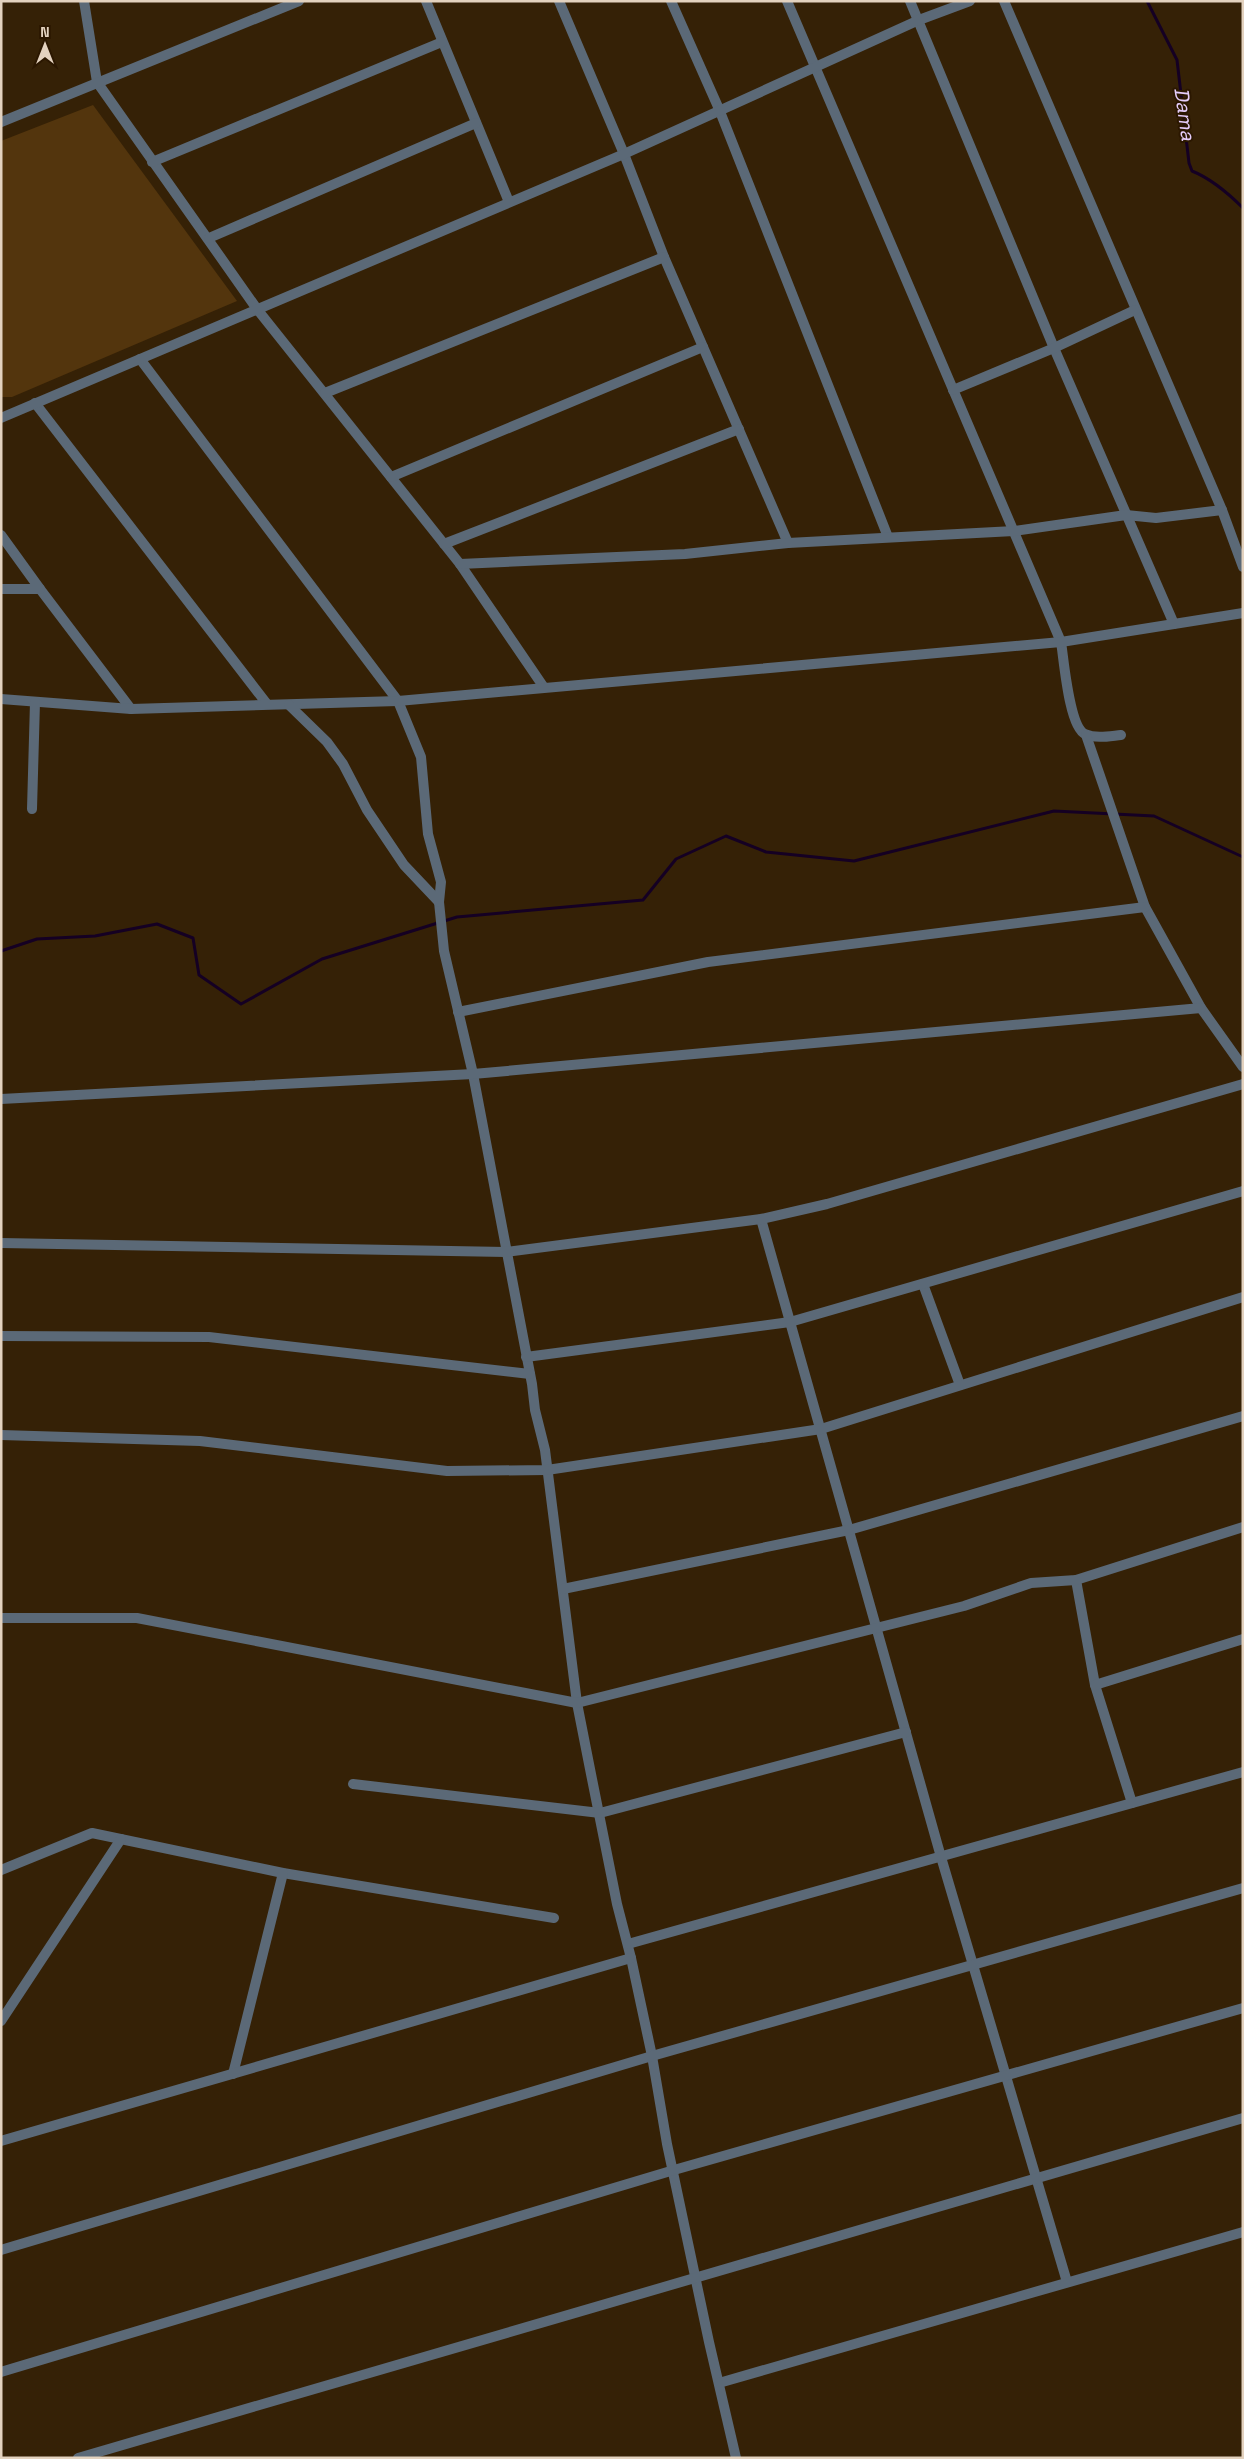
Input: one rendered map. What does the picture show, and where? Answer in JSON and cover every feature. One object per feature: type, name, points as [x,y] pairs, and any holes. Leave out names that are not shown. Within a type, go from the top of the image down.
[{"type":"street","points":[[84,1],[97,82],[152,162],[209,238],[257,309],[460,564],[543,686]]},
{"type":"street","points":[[1,122],[299,1]]},
{"type":"street","points":[[426,1],[509,202]]},
{"type":"street","points":[[559,1],[624,154],[664,257],[788,543]]},
{"type":"street","points":[[671,1],[719,109],[888,537]]},
{"type":"street","points":[[787,1],[1062,642],[1073,716],[1078,729],[1086,735],[1145,907],[1201,1008],[1243,1067]]},
{"type":"street","points":[[910,1],[1054,348],[1174,624]]},
{"type":"street","points":[[1,418],[624,154],[719,109],[815,68],[918,20],[970,1]]},
{"type":"street","points":[[1004,1],[1222,510],[1243,567]]},
{"type":"street","points":[[152,162],[442,42]]},
{"type":"street","points":[[209,238],[476,123]]},
{"type":"street","points":[[325,394],[664,257]]},
{"type":"street","points":[[953,390],[1054,348],[1135,310]]},
{"type":"street","points":[[392,477],[703,347]]},
{"type":"street","points":[[140,358],[398,701],[421,757],[428,834],[441,882],[439,902],[444,951],[473,1074],[530,1374],[535,1410],[545,1450],[578,1703],[617,1904],[628,1944],[736,2458]]},
{"type":"street","points":[[35,403],[267,704]]},
{"type":"street","points":[[444,544],[738,429]]},
{"type":"street","points":[[460,564],[685,554],[788,543],[1014,531],[1126,515],[1156,518],[1222,510]]},
{"type":"street","points":[[1,535],[40,590],[131,709]]},
{"type":"street","points":[[1,589],[40,590]]},
{"type":"street","points":[[1,699],[131,709],[398,701],[543,686],[1062,642],[1243,613]]},
{"type":"street","points":[[32,809],[35,702]]},
{"type":"street","points":[[289,705],[326,742],[343,764],[367,810],[404,865],[439,902]]},
{"type":"street","points":[[1086,735],[1121,735]]},
{"type":"street","points":[[458,1012],[708,962],[1145,907]]},
{"type":"street","points":[[1,1099],[473,1074],[1201,1008]]},
{"type":"street","points":[[1,1243],[506,1252],[761,1219],[827,1204],[1243,1084]]},
{"type":"street","points":[[526,1357],[790,1322],[1243,1191]]},
{"type":"street","points":[[761,1219],[941,1857],[1068,2282]]},
{"type":"street","points":[[924,1284],[960,1385]]},
{"type":"street","points":[[1,1435],[200,1441],[447,1471],[547,1470],[821,1429],[1243,1297]]},
{"type":"street","points":[[1,1336],[209,1337],[530,1374]]},
{"type":"street","points":[[563,1589],[849,1530],[1243,1416]]},
{"type":"street","points":[[1,1618],[137,1618],[578,1703],[964,1606],[1030,1583],[1076,1580],[1243,1527]]},
{"type":"street","points":[[1076,1580],[1095,1685],[1132,1803]]},
{"type":"street","points":[[1095,1685],[1243,1640]]},
{"type":"street","points":[[353,1784],[600,1813],[906,1732]]},
{"type":"street","points":[[628,1944],[1243,1772]]},
{"type":"street","points":[[1,1870],[92,1833],[283,1873],[554,1918]]},
{"type":"street","points":[[1,2021],[121,1840]]},
{"type":"street","points":[[233,2074],[283,1873]]},
{"type":"street","points":[[1,2250],[652,2056],[1243,1888]]},
{"type":"street","points":[[1,2141],[631,1958]]},
{"type":"street","points":[[1,2372],[674,2170],[1243,2008]]},
{"type":"street","points":[[78,2458],[698,2279],[1243,2118]]},
{"type":"street","points":[[719,2383],[1243,2232]]},
{"type":"shaded area","points":[[93,105],[237,301],[12,397],[1,397],[1,141]]},
{"type":"waterway","name":"Dama","points":[[1147,1],[1177,60],[1189,163],[1192,171],[1219,187],[1243,208]]},
{"type":"waterway","points":[[1,951],[37,939],[95,936],[157,924],[193,938],[199,975],[241,1004],[322,959],[457,917],[643,900],[676,859],[726,836],[766,852],[854,861],[1054,811],[1154,816],[1243,857]]}]
